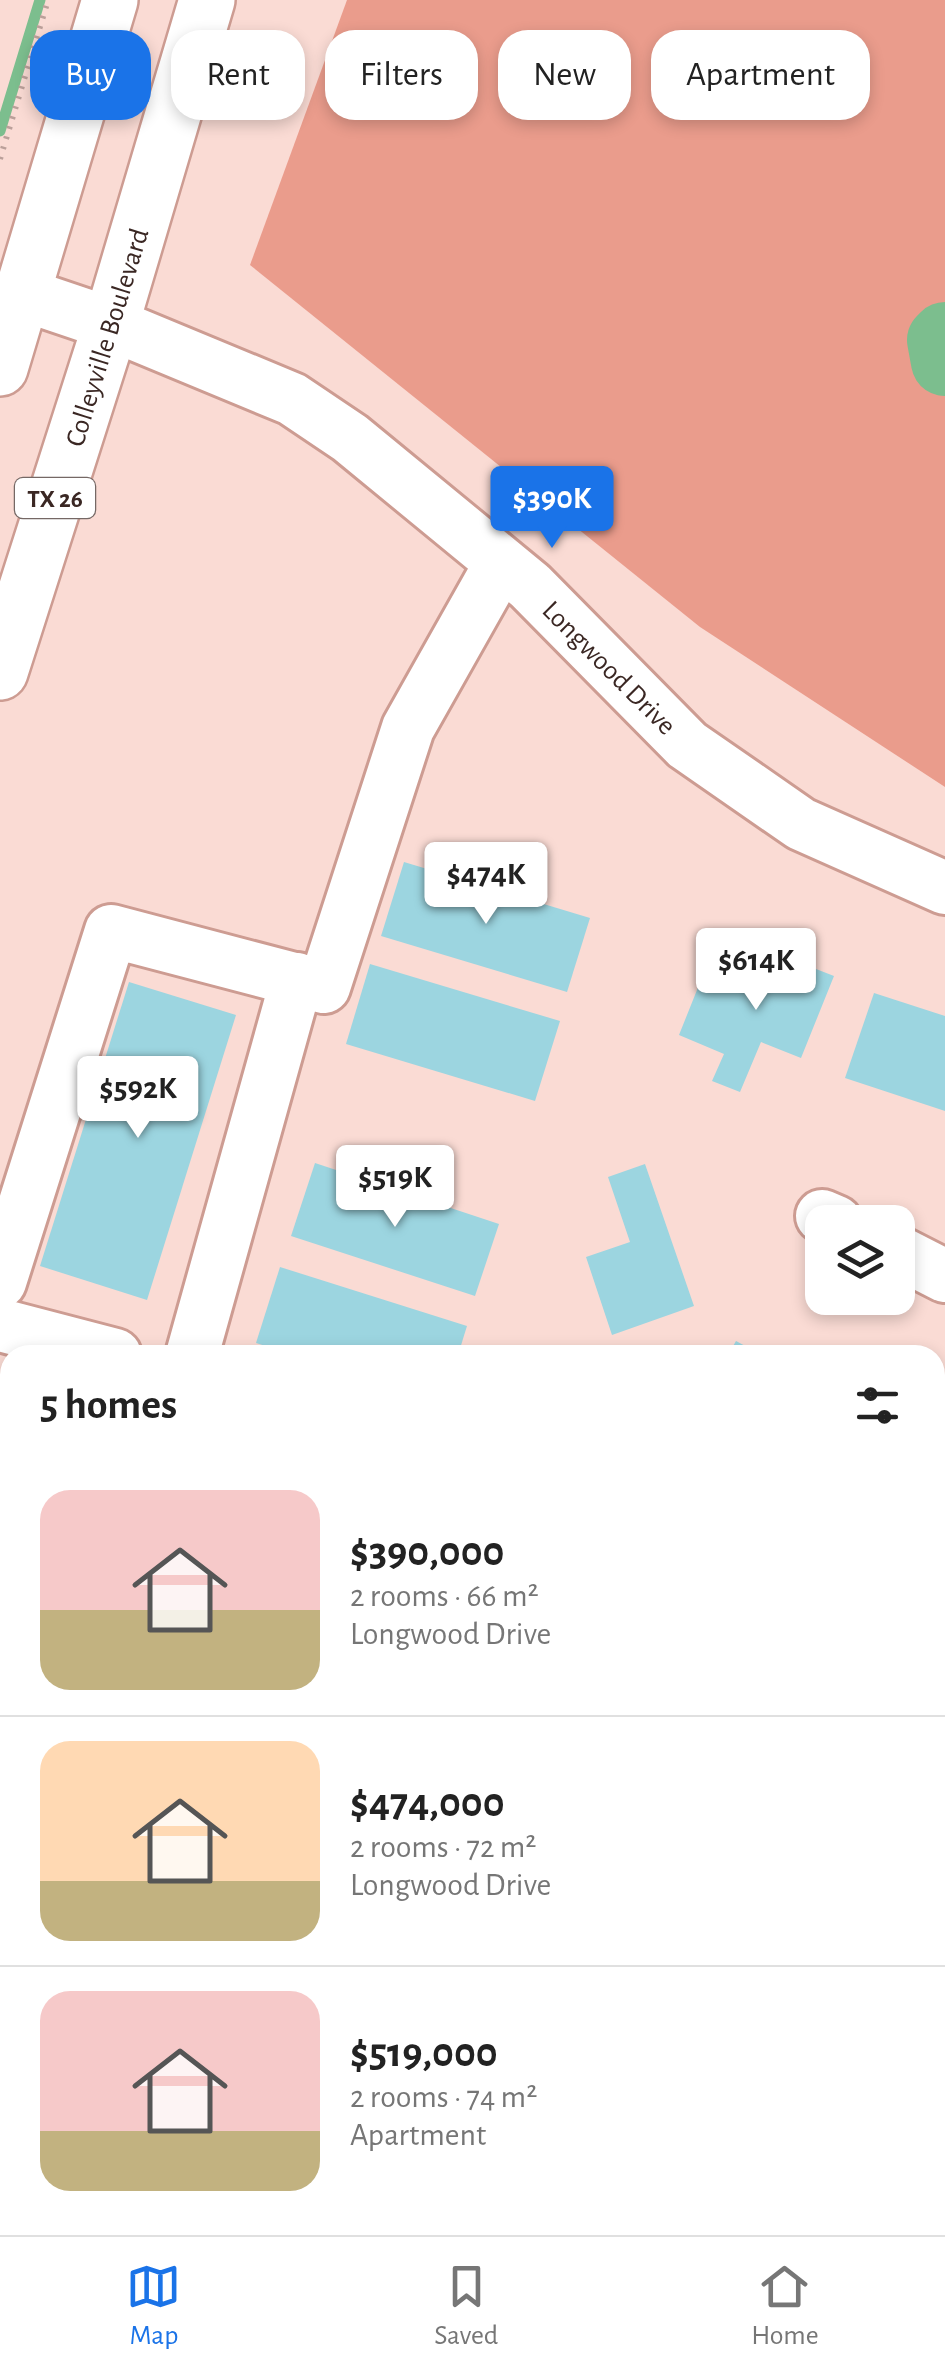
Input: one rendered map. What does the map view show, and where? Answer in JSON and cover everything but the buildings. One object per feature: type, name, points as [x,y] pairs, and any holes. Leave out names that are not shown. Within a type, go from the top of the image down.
[{"type":"main road","points":[[0,368],[110,0]]},
{"type":"main road","name":"Colleyville Boulevard","points":[[0,672],[111,324],[207,0]]},
{"type":"street","name":"Longwood Drive","points":[[22,294],[111,324],[292,399],[350,438],[530,586],[688,745],[800,824],[945,888]]},
{"type":"street","points":[[0,1282],[111,931],[324,986],[408,728],[501,563]]},
{"type":"street","points":[[195,1345],[297,979]]},
{"type":"street","points":[[915,1261],[945,1276]]},
{"type":"street","points":[[0,1325],[77,1345]]},
{"type":"path","points":[[0,158],[48,0]]},
{"type":"shaded area","points":[[347,0],[945,0],[945,787],[700,627],[250,265],[325,60],[325,120],[478,120],[478,30],[336,30]]},
{"type":"waterway","points":[[0,131],[40,0]]},
{"type":"waterway","points":[[945,336],[941,340],[945,362]]}]
